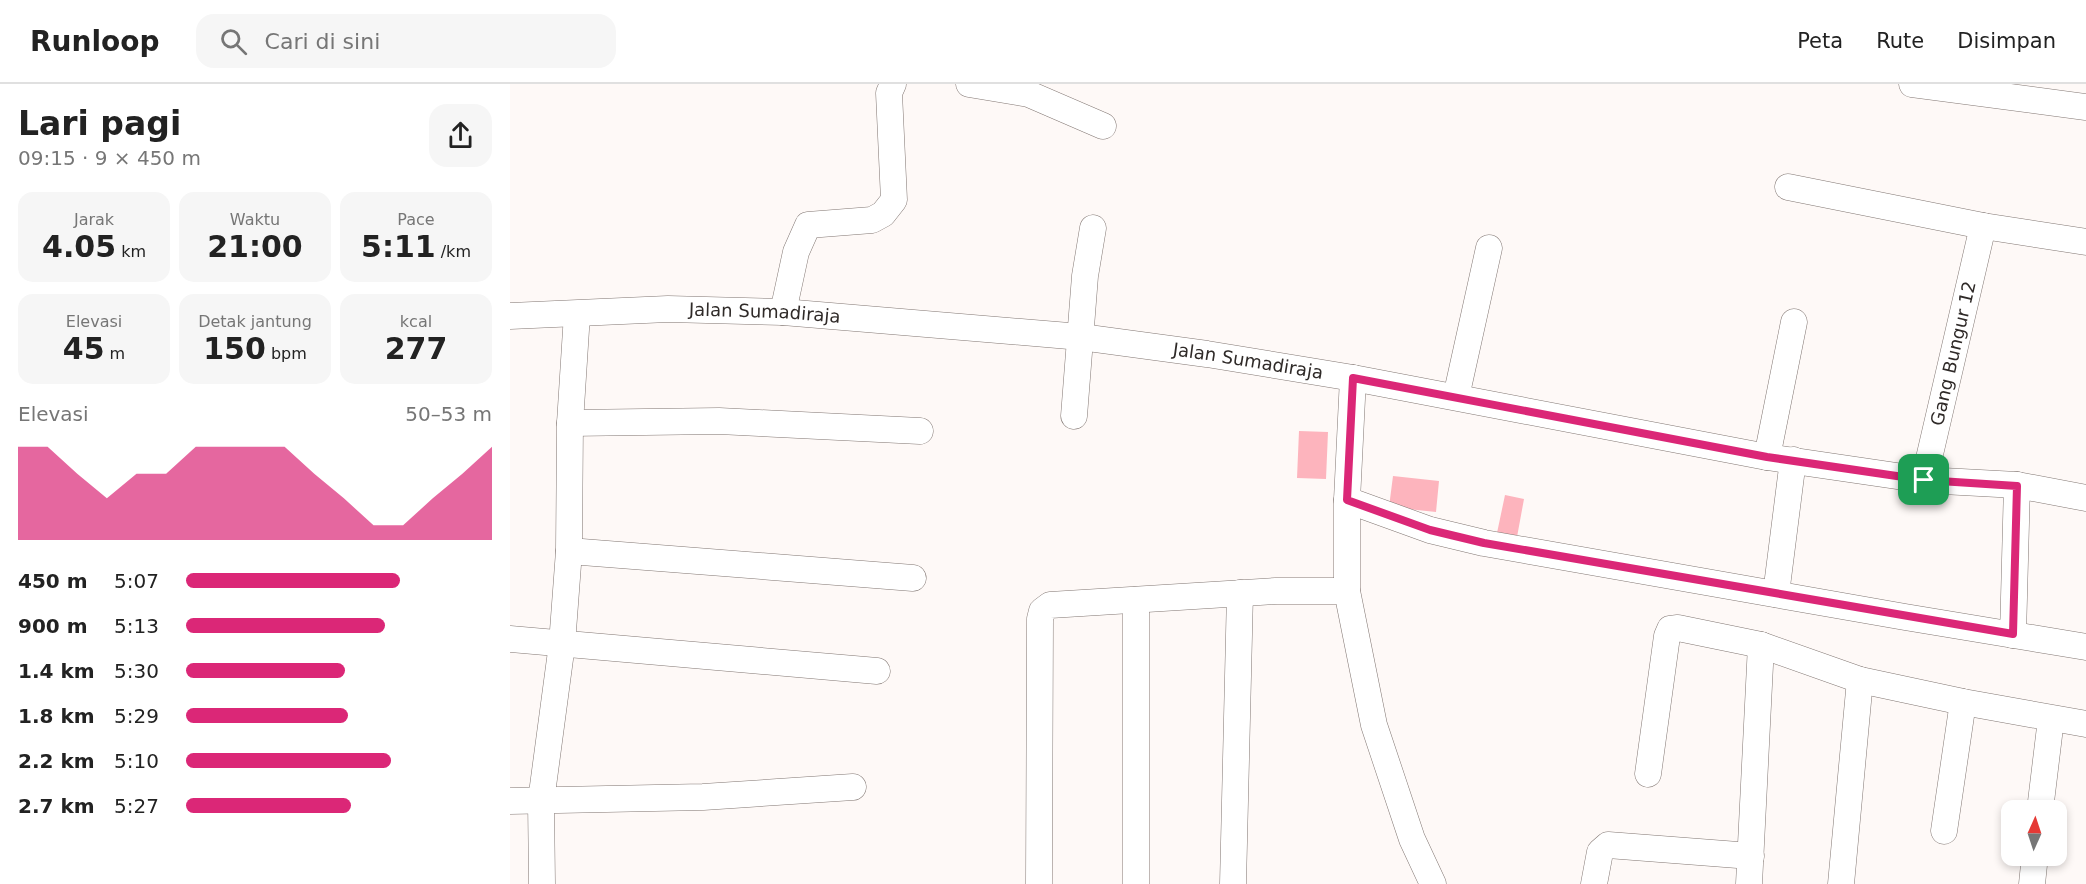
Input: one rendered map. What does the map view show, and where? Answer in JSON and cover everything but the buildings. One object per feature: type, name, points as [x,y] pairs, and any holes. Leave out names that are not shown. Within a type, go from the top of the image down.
[{"type":"street","points":[[783,312],[796,252],[808,225],[872,220],[883,214],[894,200],[889,93],[893,84]]},
{"type":"street","points":[[969,84],[1029,94],[1103,126]]},
{"type":"street","points":[[1912,84],[2086,107]]},
{"type":"street","points":[[1788,187],[1983,226],[2086,242]]},
{"type":"street","name":"Gang Bungur 12","points":[[1924,480],[1983,226]]},
{"type":"street","points":[[1074,416],[1085,276],[1093,228]]},
{"type":"street","points":[[1456,397],[1489,248]]},
{"type":"street","name":"Jalan Sumadiraja","points":[[510,316],[668,309],[783,312],[1081,337],[1207,354],[1353,378],[1767,457],[1924,480],[2017,486],[2086,498]]},
{"type":"street","points":[[542,884],[541,801],[562,644],[569,551],[570,423],[577,314]]},
{"type":"street","points":[[1767,457],[1794,322]]},
{"type":"street","points":[[1353,378],[1347,500],[1347,591],[1374,725],[1412,838],[1433,884]]},
{"type":"street","points":[[570,423],[719,421],[920,431]]},
{"type":"street","points":[[1776,594],[1793,460]]},
{"type":"street","points":[[2013,634],[2017,486]]},
{"type":"street","points":[[1347,500],[1430,530],[1484,543],[2086,647]]},
{"type":"street","points":[[569,551],[914,578]]},
{"type":"street","points":[[1039,884],[1040,619],[1042,611],[1050,605],[1276,591],[1347,591]]},
{"type":"street","points":[[1233,884],[1240,593]]},
{"type":"street","points":[[1136,600],[1136,884]]},
{"type":"street","points":[[1648,774],[1667,636],[1670,629],[1678,628],[1761,645],[1860,680],[2050,719],[2086,724]]},
{"type":"street","points":[[510,639],[877,671]]},
{"type":"street","points":[[1749,884],[1761,645]]},
{"type":"street","points":[[1841,884],[1860,680]]},
{"type":"street","points":[[1944,831],[1963,702]]},
{"type":"street","points":[[2041,800],[2050,719]]},
{"type":"street","points":[[510,801],[703,797],[853,787]]},
{"type":"street","points":[[1594,884],[1600,852],[1608,845],[1751,856]]},
{"type":"street","points":[[2032,884],[2034,866]]},
{"type":"route","points":[[1353,378],[1651,433],[1767,457],[1924,480],[2017,486],[2013,634],[1484,543],[1430,530],[1347,500],[1353,378]]}]
